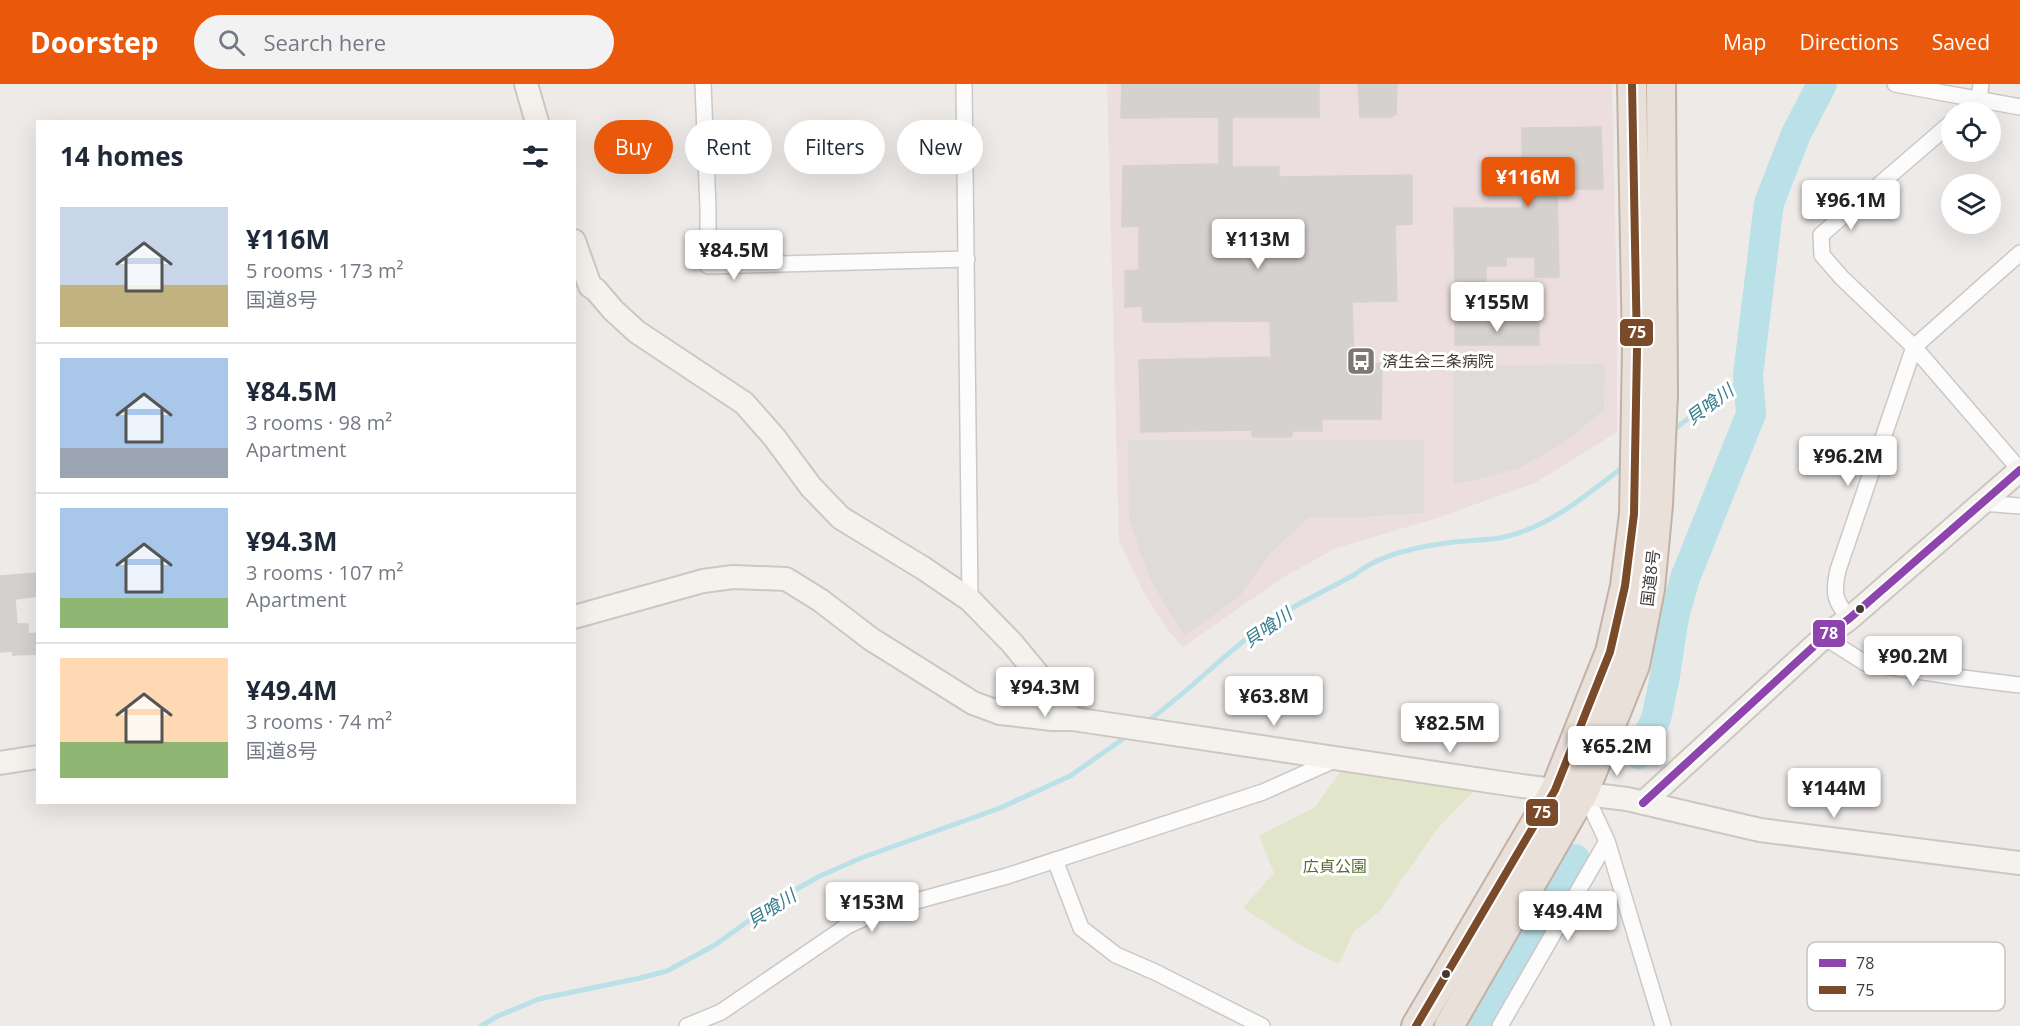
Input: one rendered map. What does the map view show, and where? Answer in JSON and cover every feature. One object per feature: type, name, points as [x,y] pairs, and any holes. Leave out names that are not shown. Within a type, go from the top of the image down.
[{"type":"highway","name":"国道8号","points":[[1449,1026],[1584,792],[1635,665],[1650,590],[1646,510],[1635,404],[1637,349],[1632,84]]},
{"type":"highway","name":"国道8号","points":[[1416,1026],[1555,790],[1610,652],[1646,510],[1663,395],[1661,84]]},
{"type":"street","points":[[525,84],[536,120]]},
{"type":"street","points":[[703,84],[708,266],[967,259]]},
{"type":"street","points":[[964,84],[970,600]]},
{"type":"street","points":[[1895,84],[1980,92],[2020,107]]},
{"type":"street","points":[[1643,803],[1824,637],[1850,618],[2020,470],[1914,347],[1842,278],[1822,255],[1821,235],[1941,132]]},
{"type":"street","points":[[576,247],[590,286],[613,310],[637,332],[744,403],[774,437],[811,487],[841,519],[923,568],[970,600],[1012,643],[1061,706],[1077,720]]},
{"type":"street","points":[[1850,618],[1839,607],[1834,588],[1838,570],[1914,347],[2020,253]]},
{"type":"street","points":[[1982,503],[2020,506]]},
{"type":"street","points":[[576,616],[703,580],[786,579],[820,600],[871,639],[974,704],[1000,713],[1077,720],[1203,737],[1555,790],[1584,792],[1760,830],[2020,862]]},
{"type":"street","points":[[1824,637],[1865,663],[2020,685]]},
{"type":"street","points":[[0,763],[36,757]]},
{"type":"street","points":[[695,1024],[721,1012],[847,926],[880,910],[1007,876],[1263,792],[1340,758]]},
{"type":"street","points":[[1584,792],[1607,841],[1663,1026]]},
{"type":"street","points":[[1500,1026],[1607,841]]},
{"type":"street","points":[[1055,860],[1081,928],[1116,955],[1262,1026]]},
{"type":"shaded area","points":[[1107,84],[1612,84],[1617,304],[1617,432],[1535,483],[1431,520],[1336,548],[1284,577],[1183,647],[1168,630],[1144,593],[1119,541]]},
{"type":"shaded area","points":[[1605,364],[1604,410],[1565,442],[1519,468],[1473,481],[1454,483],[1453,366]]},
{"type":"shaded area","points":[[1128,440],[1424,440],[1424,513],[1308,518],[1271,553],[1239,597],[1184,636],[1151,581],[1129,519]]},
{"type":"green space","name":"広貞公園","points":[[1341,771],[1474,791],[1437,829],[1379,912],[1354,931],[1339,964],[1302,946],[1243,908],[1274,873],[1259,836],[1315,807]]},
{"type":"building","points":[[1122,84],[1319,84],[1319,117],[1232,117],[1232,167],[1279,167],[1279,177],[1412,175],[1412,224],[1395,225],[1397,301],[1352,302],[1354,363],[1382,364],[1381,419],[1322,419],[1322,431],[1292,431],[1292,437],[1252,437],[1252,430],[1141,432],[1139,360],[1271,357],[1270,321],[1143,322],[1142,306],[1125,307],[1125,271],[1139,270],[1139,226],[1122,227],[1123,166],[1219,164],[1219,117],[1121,118]]},
{"type":"building","points":[[1358,84],[1397,84],[1396,114],[1391,117],[1360,117]]},
{"type":"building","points":[[1601,127],[1603,189],[1557,189],[1559,277],[1535,277],[1535,257],[1506,257],[1506,266],[1486,266],[1486,296],[1455,296],[1454,208],[1523,208],[1522,128]]},
{"type":"building","points":[[1455,321],[1539,321],[1539,345],[1455,345]]},
{"type":"building","points":[[36,573],[36,596],[15,599],[17,624],[28,624],[28,634],[36,633],[36,654],[13,655],[13,651],[0,652],[0,576]]},
{"type":"waterway","points":[[1638,754],[1656,719],[1674,617],[1685,578],[1751,414],[1748,375],[1769,203],[1796,134],[1822,84]]},
{"type":"waterway","name":"貝喰川","points":[[1670,432],[1748,375]]},
{"type":"waterway","name":"貝喰川","points":[[1145,723],[1266,624],[1373,563],[1418,548],[1500,538],[1518,533],[1567,509],[1626,465]]},
{"type":"waterway","name":"貝喰川","points":[[481,1026],[498,1016],[539,999],[667,971],[715,945],[779,899],[820,876],[861,858],[1000,808],[1070,776],[1130,734]]},
{"type":"waterway","points":[[1479,1026],[1575,859]]},
{"type":"transit line","name":"75","points":[[1416,1026],[1555,790],[1610,652],[1625,586],[1634,514],[1637,349],[1632,84]]},
{"type":"transit line","name":"78","points":[[1643,803],[1824,637],[1850,618],[2020,470]]},
{"type":"place","name":"済生会三条病院","points":[[1361,361]]}]
